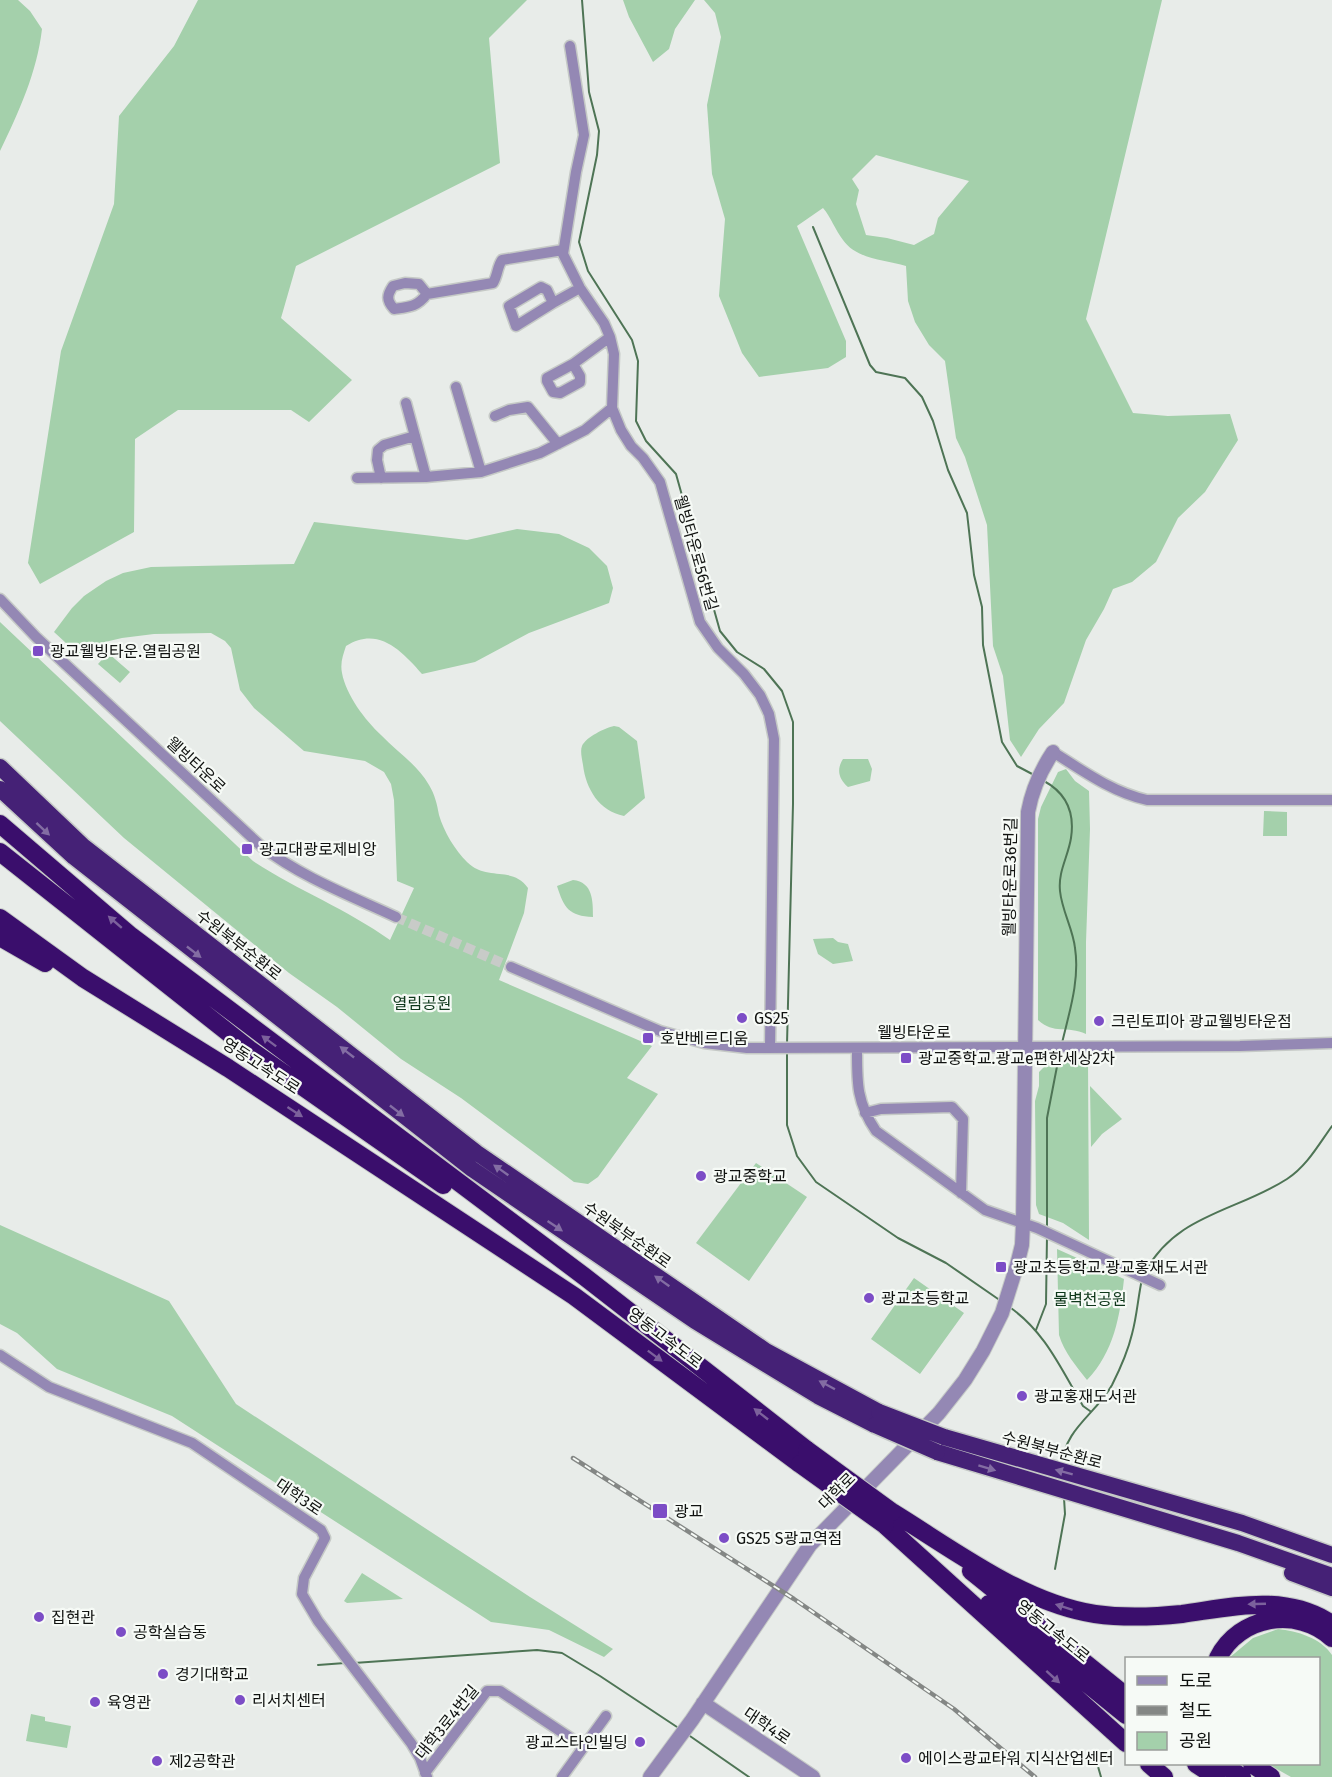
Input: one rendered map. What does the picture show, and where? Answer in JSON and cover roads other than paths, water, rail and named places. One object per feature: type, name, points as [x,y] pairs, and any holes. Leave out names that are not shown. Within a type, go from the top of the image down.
[{"type":"highway","name":"수원북부순환로","points":[[0,767],[83,846],[477,1154],[766,1351],[877,1418]]},
{"type":"highway","name":"수원북부순환로","points":[[0,789],[74,858],[472,1169],[695,1321],[818,1396],[1038,1483],[1238,1543],[1332,1576]]},
{"type":"highway","name":"영동고속도로","points":[[0,824],[131,936],[585,1277],[804,1457]]},
{"type":"highway","name":"영동고속도로","points":[[0,852],[249,1049],[420,1170],[585,1277]]},
{"type":"highway","name":"영동고속도로","points":[[0,918],[83,978],[228,1068],[574,1296],[804,1457],[889,1519],[1125,1714]]},
{"type":"highway","name":"영동고속도로","points":[[0,937],[157,1024]]},
{"type":"highway","name":"수원북부순환로","points":[[940,1444],[1033,1463],[1095,1480],[1242,1523],[1332,1555]]},
{"type":"highway","points":[[1095,1480],[1204,1503],[1282,1526],[1332,1544]]},
{"type":"highway","points":[[1098,1500],[1332,1588]]},
{"type":"highway","name":"영동고속도로","points":[[889,1519],[958,1561],[1125,1695]]},
{"type":"highway","points":[[889,1519],[1006,1581],[1074,1610],[1107,1616],[1138,1617],[1262,1603],[1280,1604],[1306,1611],[1332,1624]]},
{"type":"highway","points":[[889,1519],[1125,1742]]},
{"type":"highway","points":[[1219,1657],[1226,1647],[1244,1630],[1268,1620],[1298,1621],[1323,1630],[1332,1638]]},
{"type":"highway","points":[[1150,1765],[1164,1777]]},
{"type":"highway","points":[[1198,1765],[1216,1777]]},
{"type":"highway","points":[[1224,1765],[1242,1777]]},
{"type":"highway","points":[[1253,1765],[1271,1777]]},
{"type":"street","points":[[428,294],[493,283],[502,260],[563,250],[584,135],[570,46]]},
{"type":"street","name":"웰빙타운로56번길","points":[[563,250],[580,288],[604,323],[610,338],[614,354],[612,408],[631,446],[643,458],[660,482],[700,622],[718,648],[744,674],[760,695],[769,714],[774,739],[775,1048]]},
{"type":"street","points":[[553,303],[580,288]]},
{"type":"street","points":[[573,363],[610,338]]},
{"type":"street","points":[[456,387],[481,472]]},
{"type":"street","points":[[406,403],[426,477]]},
{"type":"street","points":[[495,416],[509,410],[528,407],[558,444]]},
{"type":"street","points":[[357,478],[426,477],[481,472],[540,453],[585,430],[612,408]]},
{"type":"street","points":[[381,478],[378,450],[384,445],[415,436]]},
{"type":"street","name":"웰빙타운로","points":[[0,599],[36,637],[261,846],[280,860],[314,879],[396,917]]},
{"type":"street","name":"웰빙타운로36번길","points":[[1024,1047],[1026,831],[1034,789],[1053,752],[1101,783],[1133,797],[1147,800],[1332,800]]},
{"type":"street","name":"웰빙타운로","points":[[511,967],[660,1031],[715,1044],[775,1048],[857,1048],[1240,1046],[1332,1043]]},
{"type":"street","name":"대학로","points":[[650,1777],[693,1720],[810,1545],[945,1406],[984,1351],[1002,1313],[1022,1245],[1024,1047]]},
{"type":"street","points":[[857,1048],[857,1086],[865,1113],[876,1131],[986,1210],[1037,1228],[1160,1285]]},
{"type":"street","points":[[865,1113],[881,1109],[952,1107],[957,1110],[963,1119],[961,1193]]},
{"type":"street","name":"대학3로","points":[[0,1355],[49,1387],[192,1443],[321,1530],[325,1538],[303,1578],[302,1594],[305,1602],[411,1743],[426,1775]]},
{"type":"street","name":"대학3로4번길","points":[[426,1775],[487,1691],[500,1691],[584,1747]]},
{"type":"street","name":"대학4로","points":[[703,1703],[813,1777]]},
{"type":"street","points":[[562,1777],[606,1716]]},
{"type":"waterway","points":[[582,0],[589,92],[599,131],[597,155],[579,242],[588,271],[632,340],[638,361],[636,421],[646,441],[676,474],[720,631],[737,652],[764,669],[782,691],[793,722],[787,1044]]},
{"type":"waterway","points":[[813,227],[870,365],[876,372],[905,378],[922,397],[933,421],[948,470],[967,513],[974,575],[982,607],[983,645],[1002,742],[1017,766],[1034,775]]},
{"type":"waterway","points":[[1044,781],[1063,797],[1072,820],[1071,838],[1062,870],[1060,891],[1074,941],[1076,972],[1062,1043]]},
{"type":"waterway","points":[[787,1050],[787,1125],[797,1156],[816,1182],[898,1238],[946,1263],[1001,1301]]},
{"type":"waterway","points":[[1047,1227],[1047,1118],[1060,1051]]},
{"type":"waterway","points":[[1144,1274],[1157,1254],[1172,1238],[1189,1226],[1267,1190],[1294,1174],[1332,1126]]},
{"type":"waterway","points":[[1036,1330],[1046,1304],[1047,1236]]},
{"type":"waterway","points":[[1062,1465],[1068,1441],[1105,1395],[1121,1366],[1134,1327],[1142,1279]]},
{"type":"waterway","points":[[1008,1306],[1021,1316],[1042,1339],[1083,1406],[1090,1411]]},
{"type":"waterway","points":[[1055,1569],[1065,1514],[1064,1498]]},
{"type":"waterway","points":[[354,1663],[537,1650],[562,1653],[680,1729]]},
{"type":"waterway","points":[[318,1665],[345,1663]]},
{"type":"waterway","points":[[687,1734],[749,1777]]},
{"type":"waterway","points":[[1095,1756],[1101,1777]]},
{"type":"tunnel","points":[[396,917],[511,967]]},
{"type":"railway","points":[[573,1458],[794,1599],[954,1709],[1035,1777]]},
{"type":"place","name":"광교웰빙타운.열림공원","points":[[38,651]]},
{"type":"place","name":"광교대광로제비앙","points":[[247,849]]},
{"type":"place","name":"GS25","points":[[742,1018]]},
{"type":"place","name":"크린토피아 광교웰빙타운점","points":[[1099,1021]]},
{"type":"place","name":"호반베르디움","points":[[648,1038]]},
{"type":"place","name":"광교중학교.광교e편한세상2차","points":[[906,1058]]},
{"type":"place","name":"광교중학교","points":[[701,1176]]},
{"type":"place","name":"광교초등학교.광교홍재도서관","points":[[1001,1267]]},
{"type":"place","name":"광교초등학교","points":[[869,1298]]},
{"type":"place","name":"광교홍재도서관","points":[[1022,1396]]},
{"type":"place","name":"광교","points":[[660,1511]]},
{"type":"place","name":"GS25 S광교역점","points":[[724,1538]]},
{"type":"place","name":"집현관","points":[[39,1617]]},
{"type":"place","name":"공학실습동","points":[[121,1632]]},
{"type":"place","name":"경기대학교","points":[[163,1674]]},
{"type":"place","name":"리서치센터","points":[[240,1700]]},
{"type":"place","name":"육영관","points":[[95,1702]]},
{"type":"place","name":"광교스타인빌딩","points":[[640,1742]]},
{"type":"place","name":"에이스광교타워 지식산업센터","points":[[906,1758]]},
{"type":"place","name":"제2공학관","points":[[157,1761]]},
{"type":"park label","name":"열림공원","points":[[422,1003]]},
{"type":"park label","name":"물벽천공원","points":[[1090,1299]]}]
